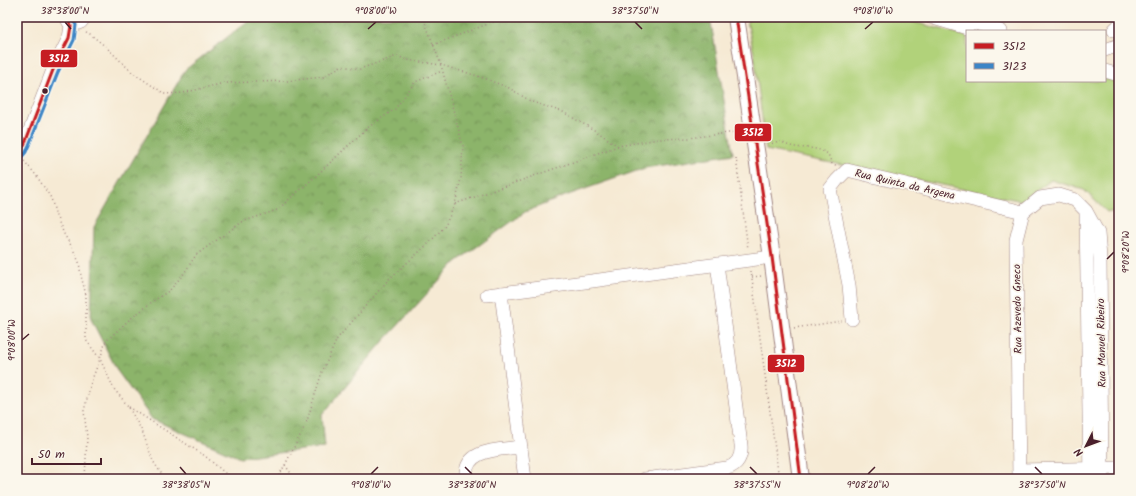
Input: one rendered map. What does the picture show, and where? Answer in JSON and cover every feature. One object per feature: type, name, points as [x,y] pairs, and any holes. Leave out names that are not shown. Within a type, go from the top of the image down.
[{"type":"main road","points":[[736,17],[758,139],[801,479]]},
{"type":"street","points":[[19,156],[53,70],[69,38],[69,21],[81,22],[85,17]]},
{"type":"street","points":[[930,17],[972,30]]},
{"type":"street","points":[[956,17],[998,30]]},
{"type":"street","points":[[1106,50],[1119,44]]},
{"type":"street","points":[[1106,71],[1119,75]]},
{"type":"street","name":"Rua Quinta da Argena","points":[[852,320],[849,285],[830,189],[847,170],[1023,212]]},
{"type":"street","points":[[1023,212],[1040,198],[1059,195],[1075,200],[1086,211],[1096,474]]},
{"type":"street","name":"Rua Azevedo Gneco","points":[[1019,474],[1016,240],[1023,212]]},
{"type":"street","points":[[487,295],[772,257]]},
{"type":"street","points":[[645,479],[727,468],[735,464],[741,454],[742,449],[717,264]]},
{"type":"street","points":[[501,293],[525,479]]},
{"type":"street","points":[[466,479],[468,464],[478,454],[521,447]]},
{"type":"street","points":[[1019,474],[1096,474],[1119,468]]},
{"type":"path","points":[[277,479],[306,424],[322,372],[338,339],[388,280],[446,226],[455,204],[461,179],[462,146],[441,66],[423,17]]},
{"type":"path","points":[[433,45],[506,17]]},
{"type":"path","points":[[69,21],[90,34],[133,73],[165,94],[182,93],[224,83],[287,81],[323,77],[341,66],[360,69],[397,56],[407,60],[441,66],[481,77],[509,88],[532,102],[563,112],[599,132],[618,146]]},
{"type":"path","points":[[85,479],[87,437],[84,411],[91,382],[106,341],[129,320],[170,290],[185,272],[196,255],[242,222],[277,210],[367,128],[395,109],[415,82],[442,71]]},
{"type":"path","points":[[455,204],[618,146],[659,139],[689,138],[728,133],[782,142],[786,145],[795,147],[820,150],[828,154],[832,164],[847,170]]},
{"type":"path","points":[[19,156],[36,175],[51,198],[56,216],[79,262],[86,296],[86,340],[100,359],[114,389],[128,406],[142,431],[153,461],[165,479]]},
{"type":"path","points":[[736,158],[779,479]]},
{"type":"path","points":[[781,329],[852,320]]},
{"type":"path","points":[[128,406],[204,456],[232,479]]},
{"type":"path","points":[[285,465],[295,479]]},
{"type":"green space","points":[[253,17],[710,17],[733,154],[645,168],[565,196],[525,212],[456,262],[382,343],[322,415],[325,447],[240,458],[152,419],[118,372],[91,319],[94,227],[185,70]]},
{"type":"green space","points":[[749,17],[895,17],[966,36],[966,82],[1106,82],[1106,78],[1119,82],[1119,212],[1107,212],[1084,190],[1051,180],[1023,201],[766,150],[754,54],[747,21]]},
{"type":"transit line","name":"3512","points":[[17,154],[25,143],[53,70],[69,38],[71,26],[66,17]]},
{"type":"transit line","name":"3123","points":[[21,158],[26,152],[58,72],[74,40],[76,25],[72,17]]},
{"type":"transit line","name":"3512","points":[[736,17],[772,257],[801,479]]}]
